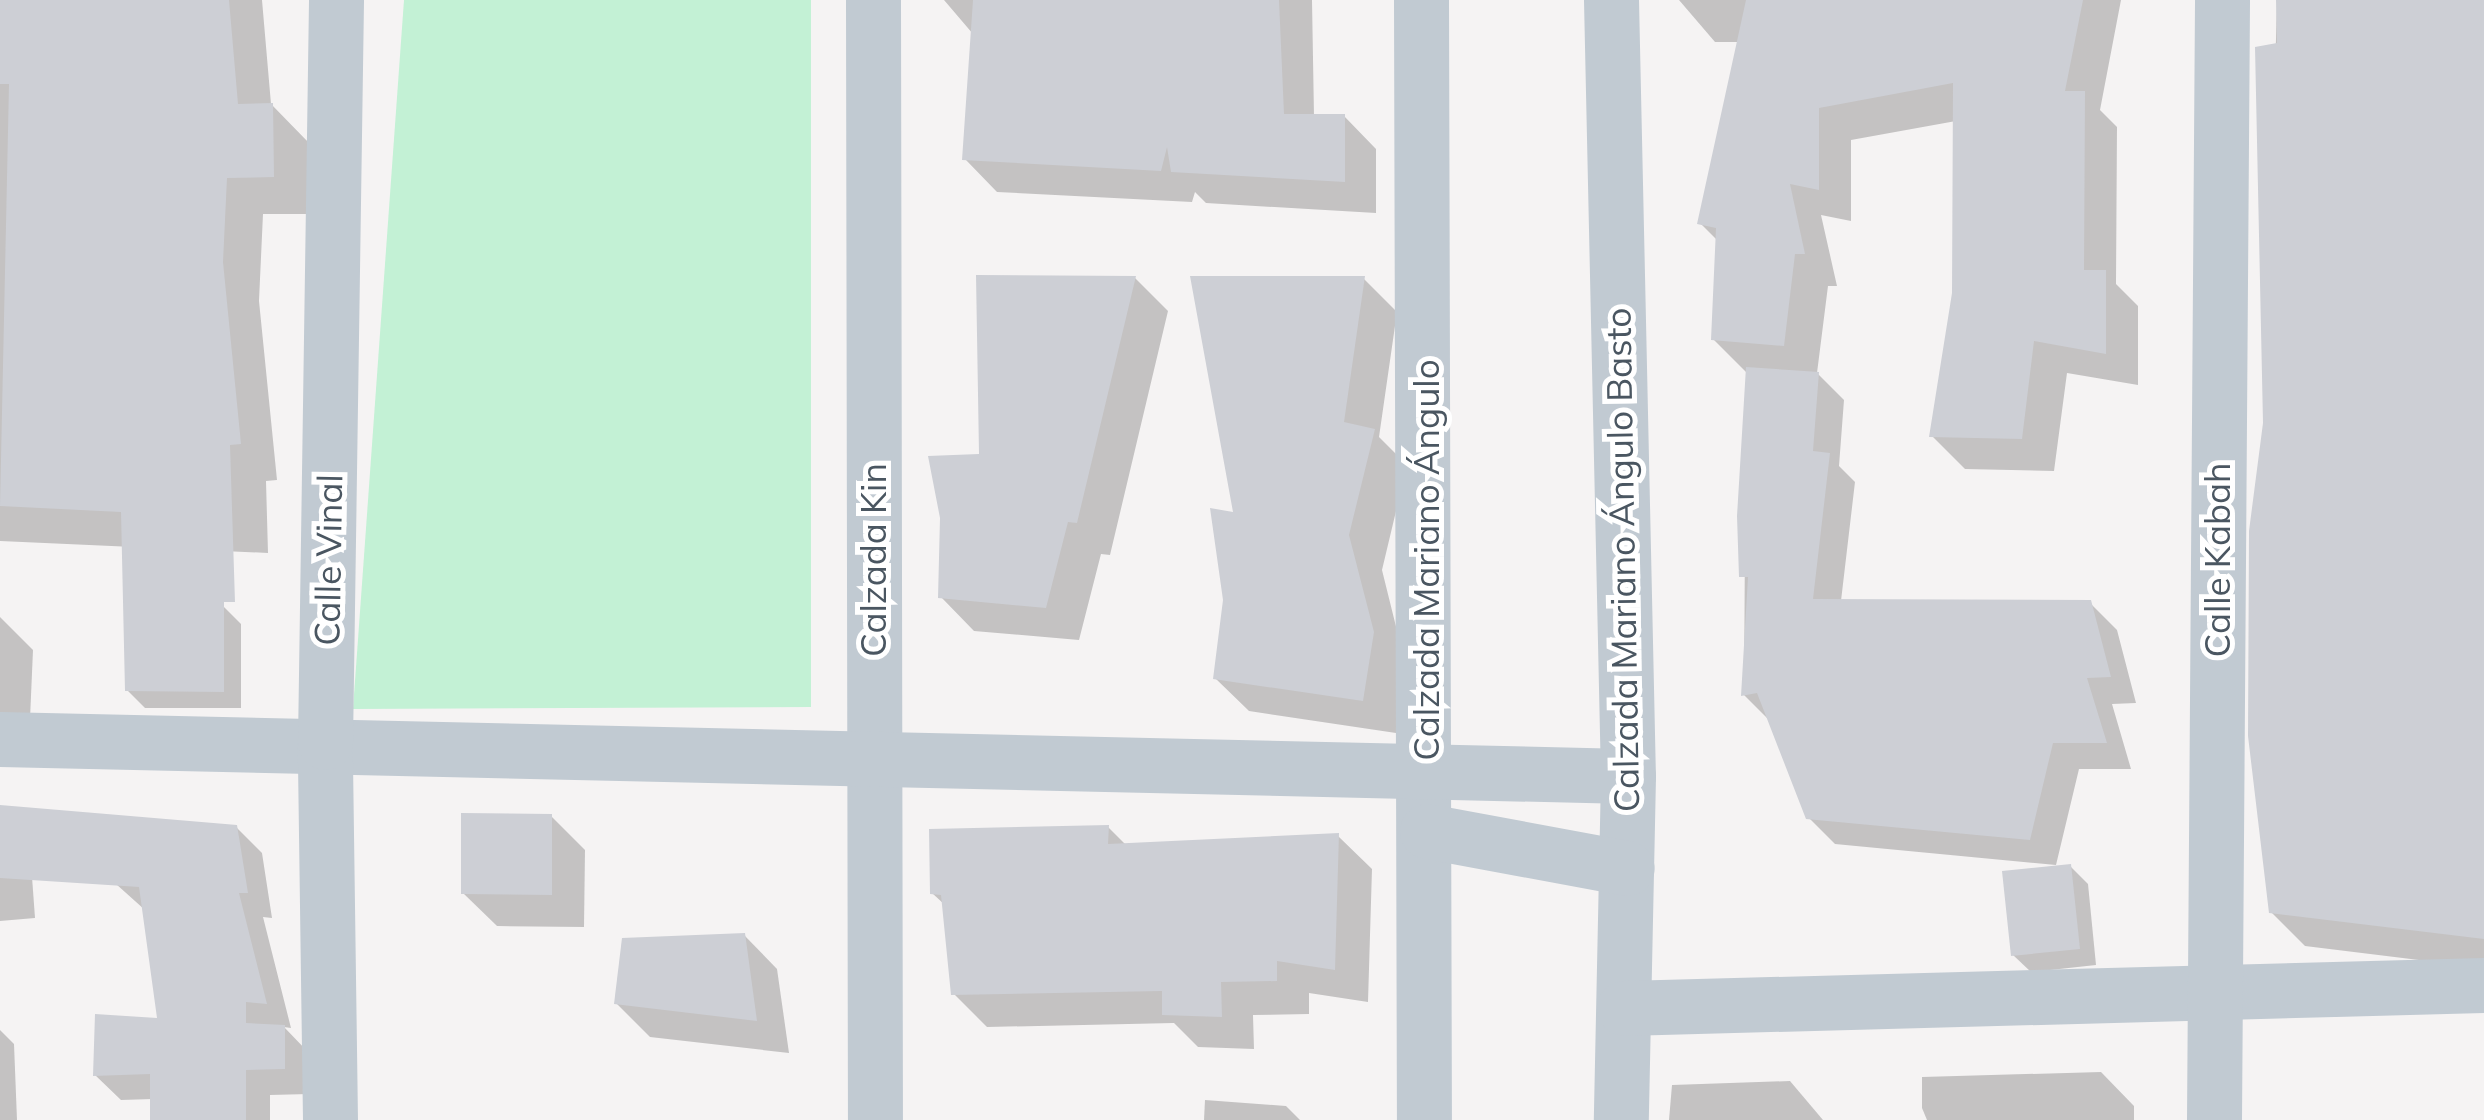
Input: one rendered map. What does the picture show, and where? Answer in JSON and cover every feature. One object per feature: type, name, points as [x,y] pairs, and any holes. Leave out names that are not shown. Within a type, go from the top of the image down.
[{"type":"street","name":"Calle Vinal","points":[[330,1120],[325,742],[336,0]]},
{"type":"street","name":"Calzada Kin","points":[[874,0],[875,1120]]},
{"type":"street","name":"Calzada Mariano Ángulo","points":[[1421,0],[1428,770],[1424,1120]]},
{"type":"street","name":"Calzada Mariano Ángulo Basto","points":[[1611,0],[1628,776],[1621,1120]]},
{"type":"street","name":"Calle Kabah","points":[[2214,1120],[2222,0]]},
{"type":"street","points":[[0,739],[874,752],[1628,776]]},
{"type":"street","points":[[1427,831],[1627,868]]},
{"type":"street","points":[[1624,1008],[2484,985]]},
{"type":"green space","points":[[404,0],[811,0],[811,707],[353,709]]},
{"type":"building","points":[[0,0],[229,0],[238,104],[273,103],[274,177],[227,178],[223,262],[241,444],[230,445],[235,602],[224,602],[224,692],[125,691],[121,512],[0,506],[9,84],[0,84]]},
{"type":"building","points":[[973,0],[1279,0],[1284,114],[1345,114],[1345,182],[1171,172],[1167,147],[1161,171],[962,160]]},
{"type":"building","points":[[1746,0],[2083,0],[2065,91],[2085,91],[2084,270],[2106,270],[2106,354],[2034,341],[2022,439],[1929,437],[1952,293],[1953,83],[1819,108],[1819,190],[1790,184],[1805,254],[1795,254],[1784,346],[1711,340],[1716,228],[1697,224]]},
{"type":"building","points":[[2276,0],[2484,0],[2484,939],[2269,913],[2248,736],[2249,531],[2263,423],[2255,47],[2277,43]]},
{"type":"building","points":[[976,275],[1136,276],[1077,523],[1068,522],[1046,608],[938,598],[940,518],[928,456],[979,454]]},
{"type":"building","points":[[1190,276],[1365,276],[1344,422],[1375,429],[1349,535],[1374,632],[1363,701],[1213,679],[1223,600],[1210,508],[1233,512]]},
{"type":"building","points":[[1746,367],[1819,372],[1813,451],[1830,453],[1813,599],[2091,600],[2111,677],[2087,678],[2107,743],[2053,743],[2030,840],[1806,819],[1757,693],[1741,696],[1748,577],[1739,577],[1737,516]]},
{"type":"building","points":[[0,805],[237,825],[248,893],[239,893],[267,1004],[246,1002],[246,1023],[285,1025],[285,1069],[246,1070],[246,1120],[150,1120],[150,1074],[93,1076],[95,1014],[157,1018],[139,887],[0,878]]},
{"type":"building","points":[[461,813],[552,814],[552,895],[461,894]]},
{"type":"building","points":[[1109,825],[1108,844],[1339,833],[1335,970],[1277,961],[1277,981],[1221,982],[1222,1017],[1162,1015],[1162,991],[951,995],[941,895],[930,894],[929,829]]},
{"type":"building","points":[[2071,864],[2080,949],[2011,956],[2002,871]]},
{"type":"building","points":[[745,933],[757,1021],[614,1004],[622,938]]}]
